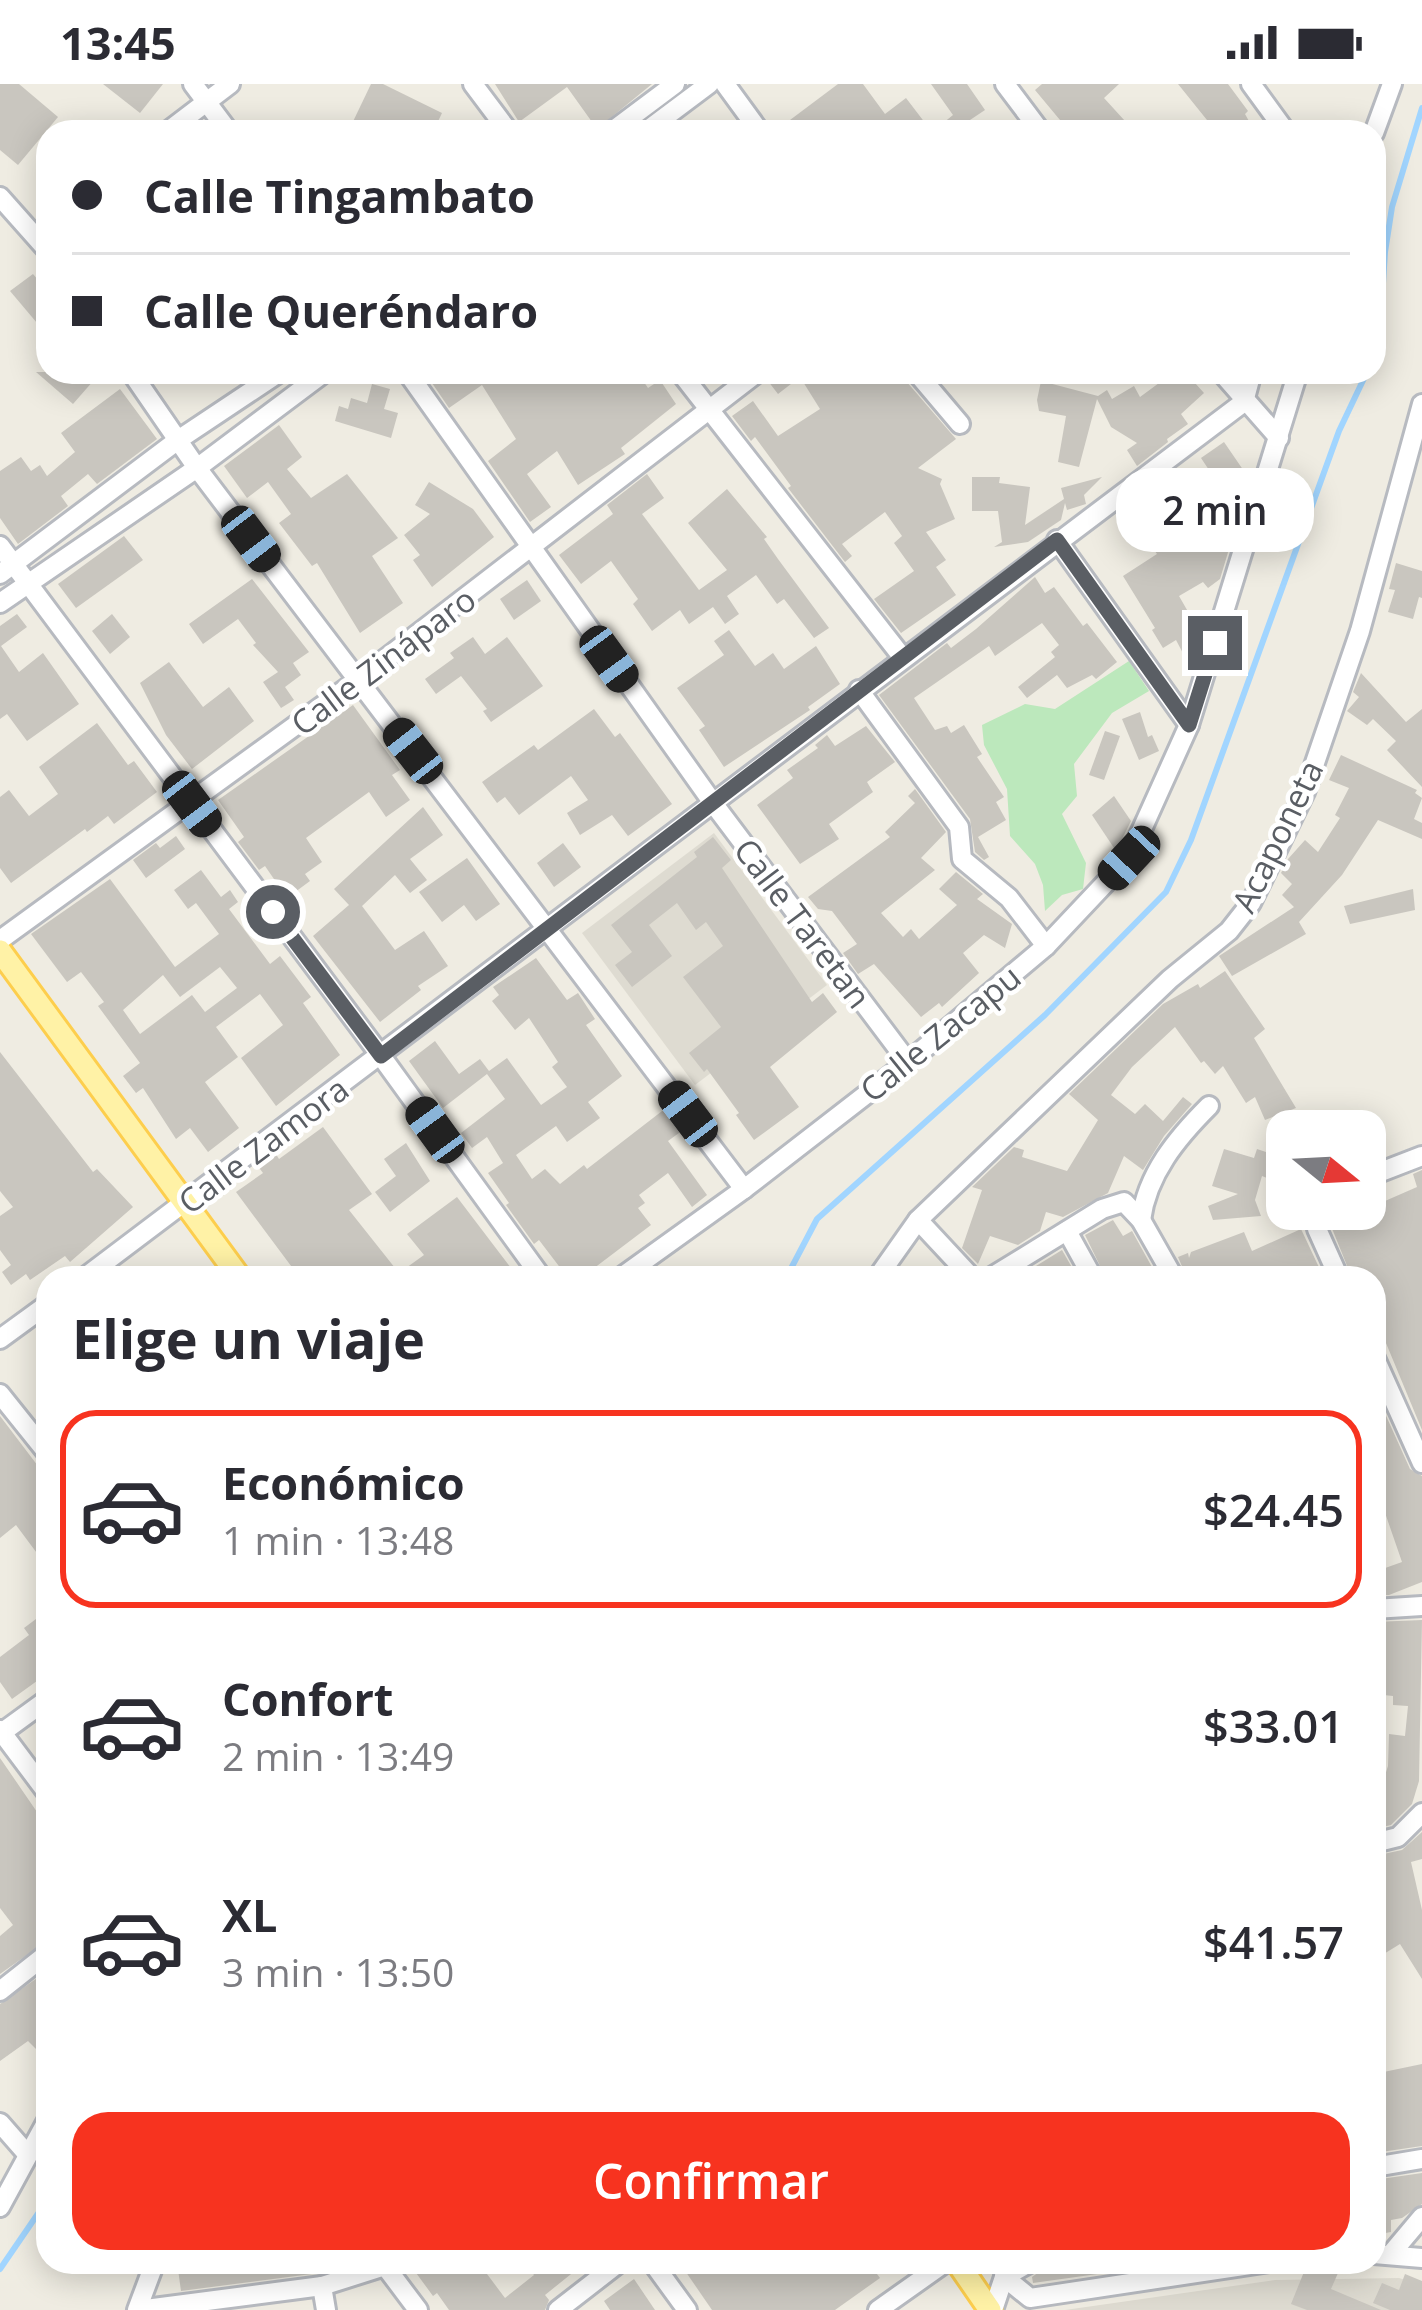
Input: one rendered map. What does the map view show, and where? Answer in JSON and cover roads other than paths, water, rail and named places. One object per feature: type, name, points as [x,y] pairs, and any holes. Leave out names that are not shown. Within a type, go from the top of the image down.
[{"type":"main road","points":[[0,951],[231,1266]]},
{"type":"main road","points":[[966,2274],[991,2310]]},
{"type":"street","points":[[176,120],[199,92],[230,84]]},
{"type":"street","points":[[473,84],[500,120]]},
{"type":"street","points":[[627,120],[675,84]]},
{"type":"street","points":[[661,120],[709,84]]},
{"type":"street","points":[[725,84],[751,120]]},
{"type":"street","points":[[1005,84],[1031,120]]},
{"type":"street","points":[[1251,84],[1277,120]]},
{"type":"street","points":[[1377,120],[1386,88]]},
{"type":"street","points":[[199,92],[220,120]]},
{"type":"street","points":[[0,197],[36,231]]},
{"type":"street","points":[[139,384],[197,468],[744,1189]]},
{"type":"street","points":[[7,569],[178,440],[262,384]]},
{"type":"street","points":[[0,603],[197,468],[309,384]]},
{"type":"street","name":"Calle Taretan","points":[[415,384],[713,803],[908,1062]]},
{"type":"street","points":[[688,384],[903,658]]},
{"type":"street","name":"Calle Zináparo","points":[[0,940],[192,804],[531,551],[743,384]]},
{"type":"street","points":[[926,384],[960,424]]},
{"type":"street","points":[[1230,384],[1279,437]]},
{"type":"street","points":[[1244,402],[1249,384]]},
{"type":"street","name":"Calle Zacapu","points":[[637,1266],[908,1062],[1046,946],[1129,858],[1189,725],[1294,384]]},
{"type":"street","name":"Calle Zamora","points":[[101,1266],[1244,402]]},
{"type":"street","name":"Acaponeta","points":[[885,1266],[918,1220],[1170,979],[1228,931],[1251,903],[1319,752],[1360,631],[1422,404]]},
{"type":"street","points":[[1057,540],[1189,725]]},
{"type":"street","points":[[0,546],[7,569],[28,584],[533,1266]]},
{"type":"street","points":[[859,690],[958,826],[962,859],[1009,898],[1046,946]]},
{"type":"street","points":[[1141,1220],[1144,1195],[1162,1164],[1181,1134],[1209,1106]]},
{"type":"street","points":[[1386,1170],[1422,1156]]},
{"type":"street","points":[[1010,1266],[1102,1209],[1124,1202],[1141,1220],[1167,1266]]},
{"type":"street","points":[[918,1220],[961,1266]]},
{"type":"street","points":[[1317,1230],[1334,1266]]},
{"type":"street","points":[[1066,1232],[1086,1266]]},
{"type":"street","points":[[0,1339],[36,1313]]},
{"type":"street","points":[[1386,1383],[1422,1463]]},
{"type":"street","points":[[0,1394],[36,1439]]},
{"type":"street","points":[[1386,1608],[1422,1606]]},
{"type":"street","points":[[36,1707],[1,1732],[36,1778]]},
{"type":"street","points":[[1386,1840],[1398,1837],[1419,1815],[1422,1795]]},
{"type":"street","points":[[0,1991],[36,1962]]},
{"type":"street","points":[[0,2122],[28,2155]]},
{"type":"street","points":[[0,2207],[36,2141]]},
{"type":"street","points":[[1386,2165],[1422,2158]]},
{"type":"street","points":[[1386,2250],[1422,2217]]},
{"type":"street","points":[[1386,2254],[1422,2258]]},
{"type":"street","points":[[151,2274],[138,2310],[322,2286],[356,2274]]},
{"type":"street","points":[[391,2274],[418,2310]]},
{"type":"street","points":[[557,2310],[604,2274]]},
{"type":"street","points":[[661,2274],[687,2310]]},
{"type":"street","points":[[878,2310],[929,2274]]},
{"type":"street","points":[[991,2310],[1009,2274]]},
{"type":"street","points":[[1004,2277],[1030,2299],[1192,2274]]},
{"type":"street","points":[[322,2286],[326,2310]]},
{"type":"waterway","points":[[1386,246],[1392,207],[1422,108]]},
{"type":"waterway","points":[[792,1266],[817,1219],[1045,1015],[1166,892],[1191,840],[1339,431],[1361,384]]},
{"type":"waterway","points":[[0,2269],[36,2216]]}]
